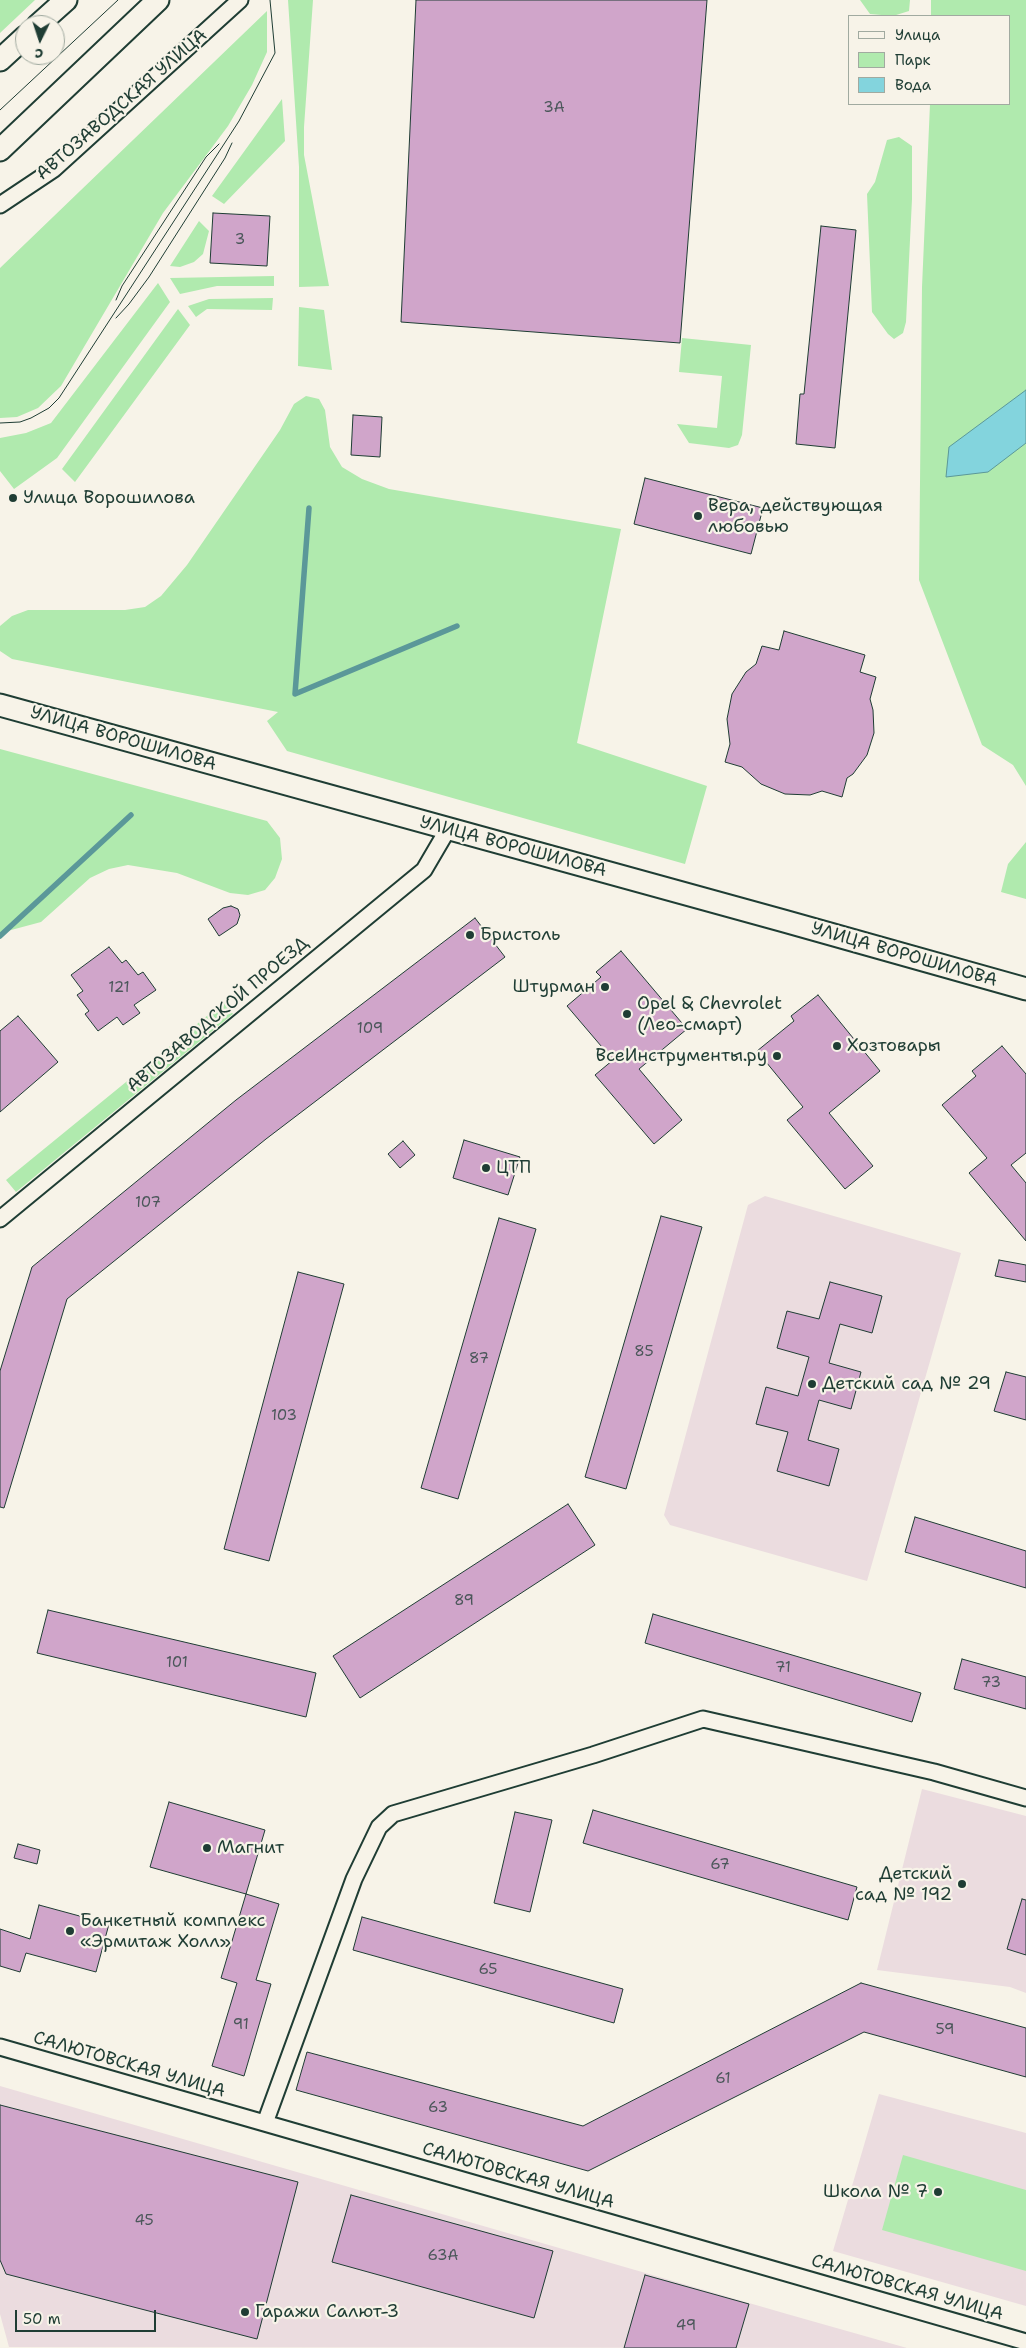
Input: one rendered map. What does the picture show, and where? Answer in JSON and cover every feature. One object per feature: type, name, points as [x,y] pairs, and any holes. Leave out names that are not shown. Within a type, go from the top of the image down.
[{"type":"main road","points":[[49,15],[66,0]]},
{"type":"main road","points":[[0,150],[158,0]]},
{"type":"main road","points":[[0,60],[15,46]]},
{"type":"main road","name":"УЛИЦА ВОРОШИЛОВА","points":[[0,705],[784,920],[1026,989]]},
{"type":"street","name":"АВТОЗАВОДСКАЯ УЛИЦА","points":[[0,205],[54,169],[240,0]]},
{"type":"street","name":"АВТОЗАВОДСКОЙ ПРОЕЗД","points":[[0,1219],[424,870],[448,829]]},
{"type":"street","points":[[265,2123],[354,1879],[379,1827],[393,1814],[592,1755],[703,1719],[934,1772],[1026,1798]]},
{"type":"street","name":"САЛЮТОВСКАЯ УЛИЦА","points":[[0,2047],[1026,2342]]},
{"type":"shaded area","name":"Детский сад № 29","points":[[765,1196],[961,1253],[867,1581],[670,1525],[664,1515],[748,1205]]},
{"type":"shaded area","name":"Детский сад № 192","points":[[922,1789],[1026,1816],[1026,1993],[1010,1987],[877,1970]]},
{"type":"shaded area","points":[[0,2086],[907,2348],[9,2347],[0,2314]]},
{"type":"shaded area","name":"Школа № 7","points":[[879,2094],[1026,2133],[1026,2306],[833,2251]]},
{"type":"green space","points":[[0,0],[35,0],[19,15],[15,15],[15,19],[0,33]]},
{"type":"green space","points":[[288,0],[313,0],[304,127],[304,155],[329,286],[299,287],[299,167]]},
{"type":"green space","points":[[860,0],[910,0],[909,11],[896,15],[870,14]]},
{"type":"green space","points":[[931,0],[1026,0],[1026,786],[1013,765],[982,745],[919,580],[922,287],[930,105],[1011,105],[1011,15],[931,15]]},
{"type":"green space","points":[[267,11],[267,52],[252,85],[228,126],[163,213],[61,386],[38,408],[17,417],[0,418],[0,268]]},
{"type":"green space","points":[[282,99],[285,141],[224,204],[212,196]]},
{"type":"green space","points":[[899,137],[912,146],[912,199],[906,322],[903,333],[894,339],[872,312],[867,194],[875,182],[887,140]]},
{"type":"green space","points":[[199,221],[209,231],[203,254],[194,262],[180,267],[170,266]]},
{"type":"green space","points":[[274,276],[274,286],[217,286],[180,294],[170,278]]},
{"type":"green space","points":[[158,283],[170,302],[57,458],[14,489],[0,471],[0,438],[26,433],[51,423]]},
{"type":"green space","points":[[273,298],[272,310],[207,309],[196,317],[188,306],[209,299]]},
{"type":"green space","points":[[299,307],[324,310],[332,370],[298,366]]},
{"type":"green space","points":[[178,309],[190,325],[75,482],[62,469]]},
{"type":"green space","points":[[682,338],[751,345],[742,435],[738,445],[729,448],[689,443],[677,424],[717,428],[722,376],[679,372]]},
{"type":"green space","points":[[306,396],[319,399],[325,410],[330,447],[342,467],[362,479],[389,489],[621,529],[577,743],[707,786],[685,864],[287,751],[267,721],[278,712],[12,659],[0,651],[0,626],[12,616],[28,610],[125,610],[145,607],[161,596],[187,565],[280,430],[294,404]]},
{"type":"green space","points":[[0,749],[267,821],[280,838],[282,859],[275,878],[265,890],[248,895],[230,893],[177,873],[128,865],[109,869],[90,878],[41,922],[0,933]]},
{"type":"green space","points":[[1026,842],[1026,899],[1001,892],[1008,864]]},
{"type":"green space","points":[[224,1002],[233,1014],[16,1192],[6,1180]]},
{"type":"green space","points":[[903,2155],[1026,2190],[1026,2271],[882,2230]]},
{"type":"water","points":[[1026,390],[1026,443],[988,472],[946,477],[949,447]]},
{"type":"building","points":[[416,0],[707,0],[680,343],[401,322]]},
{"type":"building","points":[[213,213],[270,216],[267,266],[210,263]]},
{"type":"building","points":[[821,226],[856,230],[835,448],[796,444],[800,394],[804,394]]},
{"type":"building","points":[[353,415],[382,417],[380,457],[351,455]]},
{"type":"building","name":"Вера, действующая любовью","points":[[645,478],[763,508],[751,554],[634,524]]},
{"type":"building","points":[[784,631],[865,655],[860,672],[876,677],[870,699],[873,710],[874,733],[867,755],[853,774],[847,778],[842,797],[822,791],[810,795],[785,794],[761,784],[742,767],[725,762],[730,744],[727,719],[732,694],[746,672],[756,664],[762,646],[779,650]]},
{"type":"building","points":[[231,906],[238,909],[240,915],[237,924],[219,936],[208,919],[223,908]]},
{"type":"building","points":[[475,918],[505,957],[266,1139],[67,1299],[4,1508],[0,1507],[0,1371],[32,1267],[236,1100]]},
{"type":"building","points":[[109,947],[122,963],[126,960],[138,975],[143,972],[156,990],[134,1005],[140,1013],[123,1025],[117,1017],[98,1031],[85,1014],[89,1011],[77,995],[83,991],[71,975]]},
{"type":"building","points":[[621,951],[687,1029],[639,1069],[682,1120],[654,1144],[595,1075],[613,1060],[567,1006],[601,977],[596,972]]},
{"type":"building","points":[[818,995],[880,1071],[829,1113],[873,1166],[845,1189],[787,1120],[803,1107],[757,1051],[794,1021],[791,1016]]},
{"type":"building","points":[[18,1016],[58,1062],[0,1112],[0,1031]]},
{"type":"building","points":[[1002,1046],[1026,1074],[1026,1153],[1011,1165],[1026,1183],[1026,1241],[969,1173],[987,1158],[942,1105],[976,1076],[972,1071]]},
{"type":"building","name":"ЦТП","points":[[464,1140],[520,1157],[508,1195],[453,1178]]},
{"type":"building","points":[[403,1141],[415,1155],[400,1168],[388,1154]]},
{"type":"building","points":[[661,1216],[702,1227],[626,1489],[585,1477]]},
{"type":"building","points":[[499,1218],[536,1229],[458,1499],[421,1488]]},
{"type":"building","points":[[999,1260],[1026,1265],[1026,1282],[995,1276]]},
{"type":"building","points":[[298,1272],[344,1284],[269,1561],[224,1549]]},
{"type":"building","points":[[830,1282],[882,1296],[872,1333],[840,1324],[829,1363],[861,1372],[851,1409],[819,1400],[808,1440],[839,1449],[829,1486],[777,1471],[788,1432],[756,1424],[766,1387],[798,1396],[809,1357],[777,1348],[787,1311],[819,1319]]},
{"type":"building","points":[[1006,1372],[1026,1377],[1026,1420],[994,1411]]},
{"type":"building","points":[[568,1504],[595,1545],[360,1698],[333,1656]]},
{"type":"building","points":[[915,1517],[1026,1551],[1026,1588],[905,1552]]},
{"type":"building","points":[[48,1610],[316,1673],[306,1717],[37,1653]]},
{"type":"building","points":[[653,1614],[921,1693],[912,1722],[645,1643]]},
{"type":"building","points":[[962,1659],[1026,1677],[1026,1709],[954,1689]]},
{"type":"building","name":"Магнит","points":[[169,1802],[265,1830],[246,1894],[150,1867]]},
{"type":"building","points":[[593,1810],[857,1887],[848,1920],[583,1843]]},
{"type":"building","points":[[515,1812],[552,1820],[530,1912],[494,1903]]},
{"type":"building","points":[[18,1844],[40,1850],[37,1864],[14,1858]]},
{"type":"building","points":[[246,1894],[279,1904],[256,1980],[271,1984],[244,2076],[212,2066],[237,1983],[221,1978]]},
{"type":"building","points":[[1022,1899],[1026,1900],[1026,1955],[1007,1949]]},
{"type":"building","name":"Банкетный комплекс «Эрмитаж Холл»","points":[[39,1905],[109,1924],[96,1972],[26,1953],[20,1972],[0,1966],[0,1929],[30,1939]]},
{"type":"building","points":[[362,1917],[623,1989],[614,2023],[353,1950]]},
{"type":"building","points":[[861,1983],[1026,2028],[1026,2077],[864,2032],[588,2171],[296,2090],[307,2052],[583,2126]]},
{"type":"building","points":[[0,2105],[298,2182],[257,2339],[6,2274],[0,2260]]},
{"type":"building","points":[[351,2195],[553,2251],[534,2318],[332,2262]]},
{"type":"building","points":[[645,2275],[749,2304],[736,2348],[624,2348]]},
{"type":"waterway","points":[[309,508],[295,694],[457,626]]},
{"type":"waterway","points":[[0,936],[131,815]]},
{"type":"tram line","points":[[0,110],[118,0]]},
{"type":"tram line","points":[[0,423],[20,422],[31,418],[49,408],[59,398],[239,121],[275,53],[270,0]]},
{"type":"tram line","points":[[116,318],[149,277],[225,158],[232,143]]},
{"type":"tram line","points":[[116,300],[122,286],[206,157],[219,144]]},
{"type":"place","name":"Улица Ворошилова","points":[[13,498]]},
{"type":"place","name":"Вера, действующая любовью","points":[[698,516]]},
{"type":"place","name":"Бристоль","points":[[470,935]]},
{"type":"place","name":"Штурман","points":[[605,987]]},
{"type":"place","name":"Opel & Chevrolet (Лео-смарт)","points":[[627,1014]]},
{"type":"place","name":"Хозтовары","points":[[837,1046]]},
{"type":"place","name":"ВсеИнструменты.ру","points":[[777,1056]]},
{"type":"place","name":"ЦТП","points":[[486,1168]]},
{"type":"place","name":"Детский сад № 29","points":[[812,1384]]},
{"type":"place","name":"Магнит","points":[[207,1848]]},
{"type":"place","name":"Детский сад № 192","points":[[962,1884]]},
{"type":"place","name":"Банкетный комплекс «Эрмитаж Холл»","points":[[70,1931]]},
{"type":"place","name":"Школа № 7","points":[[938,2192]]},
{"type":"place","name":"Гаражи Салют-3","points":[[245,2312]]}]
